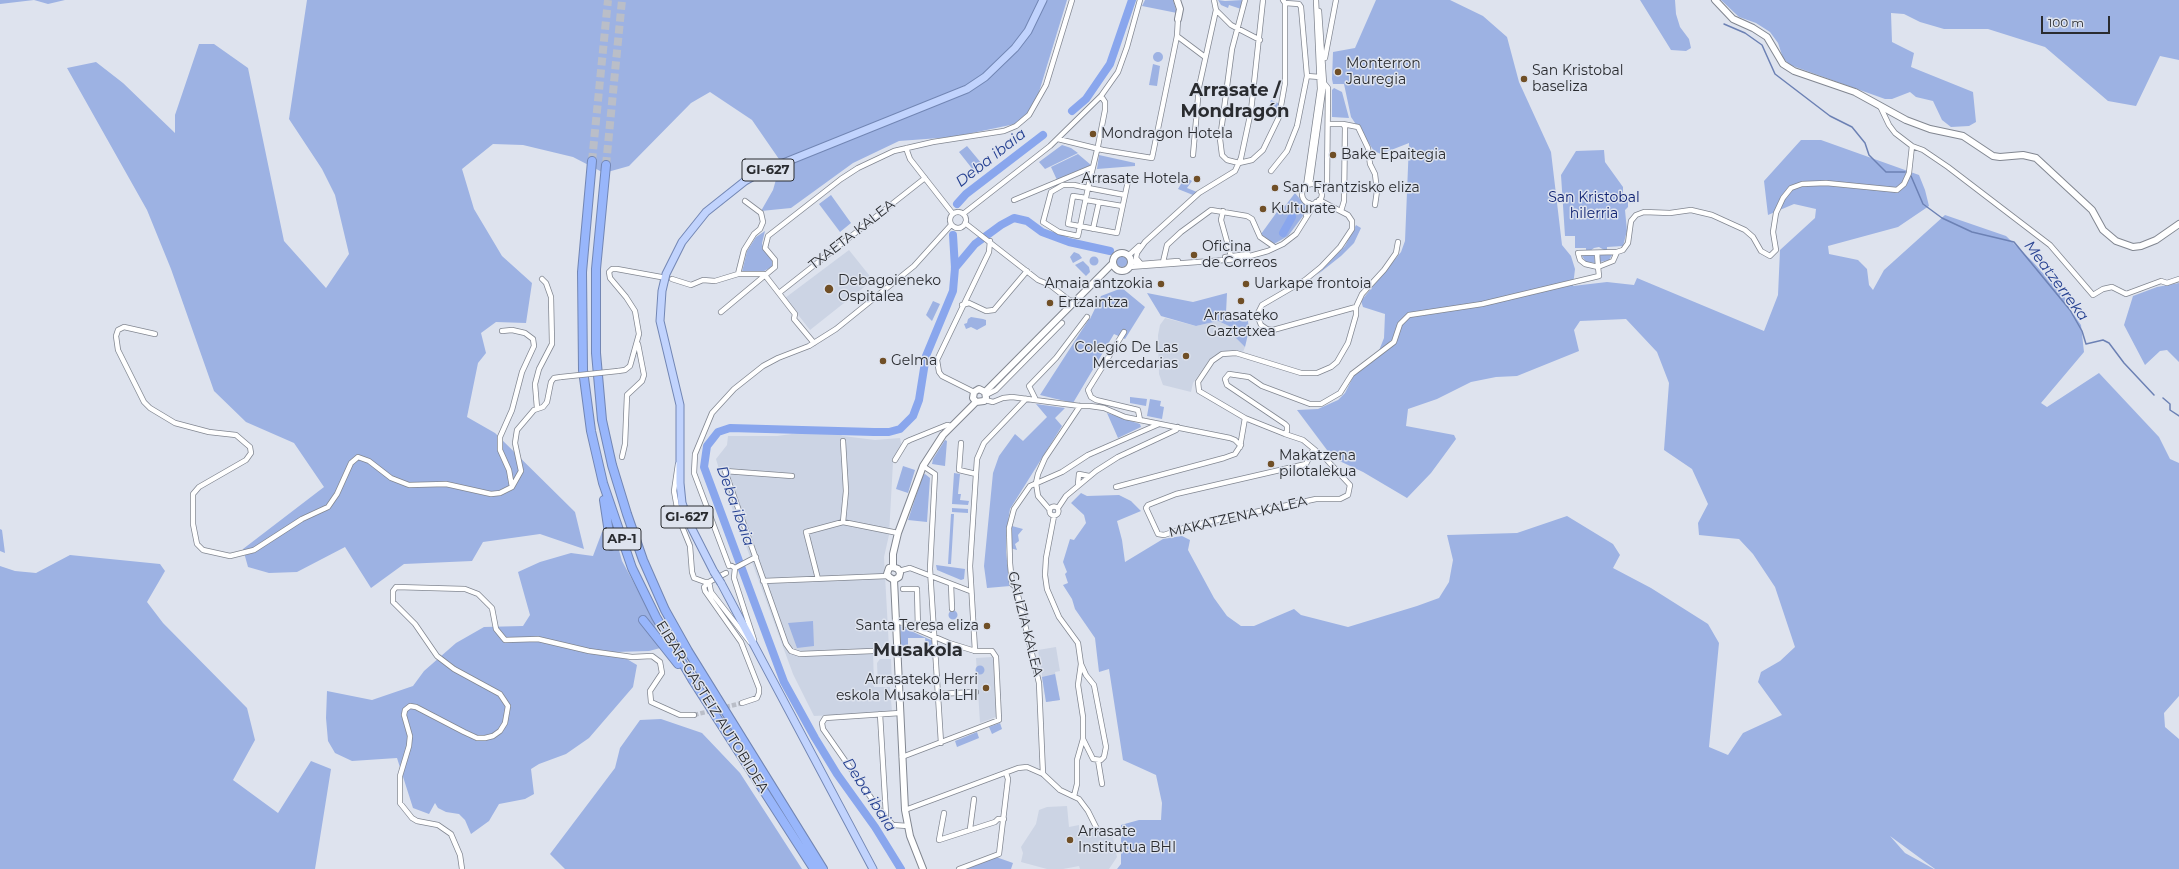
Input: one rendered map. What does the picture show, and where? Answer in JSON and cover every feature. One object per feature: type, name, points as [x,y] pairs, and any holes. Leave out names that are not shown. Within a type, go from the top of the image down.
[{"type":"highway","name":"EIBAR-GASTEIZ AUTOBIDEA","points":[[592,161],[582,272],[582,362],[591,431],[603,483],[632,568],[656,617],[692,679],[814,869]]},
{"type":"highway","name":"EIBAR-GASTEIZ AUTOBIDEA","points":[[606,165],[596,269],[596,353],[602,420],[612,465],[626,514],[643,560],[665,610],[680,637],[823,869]]},
{"type":"highway","points":[[603,483],[602,491],[611,546]]},
{"type":"highway","points":[[643,620],[692,679]]},
{"type":"main road","name":"GI-627","points":[[873,869],[714,572],[690,524],[682,503],[680,483],[680,405],[661,332],[660,310],[662,291],[666,274],[682,242],[694,225],[726,194],[761,172],[967,89],[985,78],[1015,48],[1028,31],[1043,0]]},
{"type":"street","points":[[721,312],[774,270],[776,265],[765,248],[768,236],[841,179],[876,159],[906,148],[1004,131],[1016,126],[1029,115],[1046,85],[1072,0]]},
{"type":"street","points":[[953,214],[963,214],[1058,139],[1101,96],[1118,72],[1138,8],[1142,0]]},
{"type":"street","points":[[1058,139],[1097,149],[1152,158],[1177,36],[1180,9],[1177,0]]},
{"type":"street","points":[[1193,155],[1198,98],[1204,58],[1216,10],[1214,0]]},
{"type":"street","points":[[1245,0],[1236,29],[1230,62],[1220,139],[1222,155],[1227,160],[1239,163],[1252,160],[1263,150],[1279,117],[1285,83],[1284,1],[1299,4],[1302,14],[1307,76],[1297,126],[1286,151],[1271,171]]},
{"type":"street","points":[[1102,276],[1117,269],[1122,270],[1145,242],[1199,193],[1235,171],[1239,163],[1250,115],[1260,40],[1263,0]]},
{"type":"street","points":[[1309,203],[1304,199],[1300,192],[1308,185],[1324,83],[1317,0]]},
{"type":"street","points":[[1308,185],[1320,77],[1317,0]]},
{"type":"street","points":[[1324,69],[1336,0]]},
{"type":"street","points":[[1715,0],[1734,20],[1753,28],[1767,37],[1788,68],[1855,92],[1894,115],[1922,126],[1963,136],[1993,156],[2000,157],[2023,155],[2036,158],[2092,210],[2109,236],[2124,245],[2133,247],[2148,244],[2179,224]]},
{"type":"street","points":[[1216,10],[1236,29],[1260,40]]},
{"type":"street","points":[[1177,36],[1204,58]]},
{"type":"street","points":[[1307,76],[1320,77]]},
{"type":"street","points":[[1129,261],[1240,259],[1268,251],[1283,244],[1296,234],[1321,192],[1327,185],[1328,88],[1324,83]]},
{"type":"street","points":[[1101,96],[1106,106],[1090,178],[1088,188],[1086,199],[1078,236],[1059,232],[1044,224],[1043,220],[1053,191],[1067,184],[1088,188],[1125,195]]},
{"type":"street","points":[[1880,106],[1891,128],[1912,146],[1923,150],[1940,162],[2050,245],[2059,253],[2093,295],[2103,289],[2112,287],[2126,294],[2161,281],[2167,283],[2179,279]]},
{"type":"street","points":[[1328,124],[1343,124],[1358,127],[1368,148],[1370,164],[1374,174],[1377,191],[1375,205]]},
{"type":"street","points":[[1341,211],[1344,201],[1345,127],[1343,124]]},
{"type":"street","points":[[1617,252],[1613,261],[1598,267],[1585,264],[1580,260],[1578,253],[1617,252],[1623,250],[1628,243],[1631,221],[1636,215],[1644,212],[1670,213],[1691,210],[1712,215],[1745,230],[1753,237],[1761,251],[1770,256],[1776,250],[1773,232],[1776,213],[1783,198],[1790,188],[1802,184],[1826,183],[1897,190],[1904,184],[1909,173],[1912,146]]},
{"type":"street","points":[[906,148],[910,159],[953,214]]},
{"type":"street","points":[[1014,200],[1093,167]]},
{"type":"street","name":"TXAETA KALEA","points":[[779,293],[925,178]]},
{"type":"street","points":[[1090,178],[1128,181],[1117,233],[1068,224],[1073,196],[1122,206]]},
{"type":"street","points":[[1308,185],[1318,187],[1321,192]]},
{"type":"street","points":[[738,274],[744,250],[764,222],[760,213],[745,201]]},
{"type":"street","points":[[1309,203],[1317,201],[1348,215],[1352,221],[1352,229],[1330,259],[1305,280],[1262,305],[1257,315],[1261,325],[1267,329],[1273,330],[1356,307],[1362,294],[1384,270],[1396,253],[1398,242]]},
{"type":"street","points":[[1093,229],[1099,202]]},
{"type":"street","points":[[893,567],[893,554],[898,533],[923,466],[934,446],[951,426],[976,402],[980,403],[1075,301],[1102,276],[1113,263],[1115,256],[1120,253],[1129,261],[1141,264],[1246,255],[1273,246],[1294,233],[1306,214],[1309,203]]},
{"type":"street","points":[[1163,262],[1165,249],[1181,232],[1209,211],[1223,211],[1252,219],[1260,237],[1273,246]]},
{"type":"street","points":[[1223,211],[1221,220],[1231,256]]},
{"type":"street","points":[[951,225],[950,218],[953,214]]},
{"type":"street","points":[[963,214],[965,223],[999,248],[1038,280],[1050,285],[1069,300],[1075,301]]},
{"type":"street","points":[[951,225],[960,228],[965,223]]},
{"type":"street","points":[[729,566],[696,482],[693,465],[695,454],[712,413],[734,389],[748,377],[778,358],[814,343],[836,329],[914,266],[951,225]]},
{"type":"street","points":[[974,392],[942,376],[937,366],[938,355],[989,252],[990,241]]},
{"type":"street","points":[[1141,264],[1136,258],[1137,253],[1145,242]]},
{"type":"street","points":[[989,252],[993,249],[999,248]]},
{"type":"street","points":[[1286,434],[1287,426],[1285,424],[1227,385],[1225,379],[1226,376],[1233,373],[1241,374],[1255,380],[1262,386],[1303,402],[1310,404],[1321,404],[1340,393],[1352,374],[1394,342],[1400,324],[1409,315],[1482,304],[1599,276],[1597,253]]},
{"type":"street","points":[[1113,263],[1117,269]]},
{"type":"street","points":[[155,334],[124,328],[118,330],[116,337],[118,350],[144,402],[150,408],[175,423],[209,432],[237,436],[251,449],[251,453],[243,462],[199,487],[194,493],[194,535],[199,547],[203,550],[230,556],[238,556],[258,548],[302,519],[325,509],[337,494],[353,460],[358,457],[369,461],[391,478],[409,485],[446,484],[491,494],[500,493],[512,487],[521,471],[515,442],[517,430],[528,416],[537,408],[543,407],[546,402],[551,382],[554,378],[625,370],[630,366],[640,334],[637,316],[626,297],[610,278],[609,273],[612,269],[617,269],[661,277]]},
{"type":"street","points":[[962,305],[969,303],[986,311],[994,310],[1027,271]]},
{"type":"street","points":[[672,279],[691,285],[703,280],[715,281],[738,274],[761,274],[766,276],[795,314],[794,319],[814,343]]},
{"type":"street","points":[[537,408],[535,384],[539,369],[552,344],[551,298],[546,283],[542,279]]},
{"type":"street","points":[[967,296],[969,303]]},
{"type":"street","name":"MAKATZENA KALEA","points":[[1313,450],[1306,464],[1176,494],[1148,504],[1146,508],[1158,534],[1164,535],[1190,526],[1316,499],[1345,498],[1350,490],[1350,485],[1326,459],[1313,450],[1303,440],[1245,418],[1199,391],[1198,382],[1212,361],[1222,354],[1236,353],[1301,373],[1317,373],[1324,370],[1337,362],[1345,350],[1352,330],[1356,307]]},
{"type":"street","points":[[1036,400],[1029,386],[1056,358],[1087,317]]},
{"type":"street","points":[[986,395],[996,390],[1062,323]]},
{"type":"street","points":[[502,331],[512,330],[525,333],[533,339],[534,346],[522,372],[512,410],[500,438],[500,450],[509,470],[512,487]]},
{"type":"street","points":[[1124,332],[1088,390],[1091,397],[1096,400],[1138,410],[1144,429]]},
{"type":"street","points":[[622,457],[625,444],[627,394],[642,381],[644,375],[638,344]]},
{"type":"street","points":[[974,392],[979,389],[993,402],[1003,398],[1090,406],[1141,420],[1235,440],[1240,447]]},
{"type":"street","points":[[974,392],[973,398],[976,402]]},
{"type":"street","points":[[975,651],[970,591],[977,459],[984,443],[1026,399]]},
{"type":"street","points":[[1112,412],[1115,405]]},
{"type":"street","points":[[1054,516],[1039,500],[1036,483],[1045,458],[1080,406]]},
{"type":"street","points":[[1116,487],[1235,454],[1240,447],[1245,418]]},
{"type":"street","points":[[1036,483],[1062,472],[1088,455],[1144,429],[1159,424]]},
{"type":"street","points":[[895,460],[906,442],[947,425],[951,426]]},
{"type":"street","points":[[1074,796],[1077,784],[1077,760],[1084,738],[1083,717],[1078,685],[1081,664],[1078,643],[1054,606],[1045,575],[1046,553],[1054,516],[1058,514],[1058,508],[1066,496],[1089,476],[1118,457],[1176,430],[1178,427]]},
{"type":"street","points":[[1235,440],[1242,435]]},
{"type":"street","points":[[843,442],[846,490],[843,522]]},
{"type":"street","points":[[961,443],[960,470],[976,474]]},
{"type":"street","points":[[680,456],[675,477],[676,505],[690,546],[692,572],[699,581],[709,582]]},
{"type":"street","points":[[923,466],[935,474],[930,560],[941,743]]},
{"type":"street","points":[[792,476],[724,471],[786,644],[791,651],[800,654],[897,650]]},
{"type":"street","points":[[1078,484],[1079,474],[1089,476]]},
{"type":"street","name":"GALIZIA KALEA","points":[[1036,483],[1026,489],[1014,510],[1010,521],[1008,550],[1012,584],[1016,587],[1039,683],[1043,774]]},
{"type":"street","points":[[1050,510],[1052,507],[1058,508]]},
{"type":"street","points":[[818,579],[806,532],[843,522],[898,533]]},
{"type":"street","points":[[729,566],[736,567],[756,557]]},
{"type":"street","points":[[729,566],[726,569],[726,573],[709,582],[704,587],[705,591],[741,642],[759,688],[757,698],[742,703]]},
{"type":"street","points":[[736,567],[733,575],[756,649]]},
{"type":"street","points":[[893,567],[899,571],[910,568],[970,591]]},
{"type":"street","points":[[888,576],[888,570],[893,567]]},
{"type":"street","points":[[894,580],[899,577],[899,571]]},
{"type":"street","points":[[726,573],[729,576],[733,575]]},
{"type":"street","points":[[763,581],[888,576],[894,580]]},
{"type":"street","points":[[894,580],[905,810],[908,826],[923,869]]},
{"type":"street","points":[[709,582],[709,586],[715,598],[756,649]]},
{"type":"street","points":[[951,584],[952,609]]},
{"type":"street","points":[[462,869],[460,855],[450,834],[438,825],[412,818],[400,803],[400,776],[409,746],[410,736],[404,715],[405,710],[410,706],[416,707],[476,738],[485,738],[493,736],[500,731],[505,723],[508,706],[500,694],[454,669],[437,656],[415,624],[393,602],[392,591],[396,588],[465,589],[478,594],[492,608],[496,629],[505,640],[538,639],[589,651],[632,657],[652,656],[660,662],[662,673],[650,690],[651,702],[680,715],[694,715]]},
{"type":"street","points":[[903,589],[917,589],[918,629]]},
{"type":"street","points":[[896,620],[962,648],[975,651],[992,651],[996,657],[999,720],[902,757]]},
{"type":"street","points":[[1081,664],[1086,675],[1094,685],[1104,734],[1106,753],[1104,757],[1098,760],[1093,759],[1090,756],[1087,742],[1084,738]]},
{"type":"street","points":[[899,696],[976,692]]},
{"type":"street","points":[[900,713],[825,718],[822,724],[827,736],[881,812],[886,815],[893,826],[908,826]]},
{"type":"street","points":[[880,714],[886,815]]},
{"type":"street","points":[[1098,760],[1102,784]]},
{"type":"street","points":[[905,810],[1018,768],[1031,768],[1043,774],[1060,790],[1074,796],[1084,805],[1097,829]]},
{"type":"street","points":[[959,869],[999,854],[1008,779],[1006,773]]},
{"type":"street","points":[[970,829],[974,799]]},
{"type":"street","points":[[944,813],[939,840],[995,822],[998,818],[1004,819]]},
{"type":"shaded area","name":"Debagoieneko Ospitalea","points":[[849,250],[873,280],[810,330],[785,298]]},
{"type":"shaded area","name":"Colegio De Las Mercedarias","points":[[1165,318],[1196,326],[1218,321],[1229,326],[1234,336],[1245,347],[1243,352],[1230,350],[1219,353],[1210,359],[1193,383],[1191,392],[1163,385],[1159,374],[1158,335],[1160,325]]},
{"type":"shaded area","points":[[807,432],[836,433],[843,436],[875,440],[900,438],[902,449],[893,462],[889,535],[884,557],[889,648],[873,650],[874,687],[890,687],[892,712],[814,716],[793,674],[724,486],[716,459],[727,445],[728,436],[777,436]]},
{"type":"shaded area","points":[[1056,647],[1060,671],[1055,672],[1060,700],[1046,702],[1038,650]]},
{"type":"shaded area","name":"Arrasateko Herri eskola Musakola LHI","points":[[993,657],[996,717],[980,723],[976,658]]},
{"type":"shaded area","points":[[880,659],[891,659],[892,684],[878,684],[877,663]]},
{"type":"shaded area","name":"Arrasate Institutua BHI","points":[[1067,806],[1069,827],[1079,825],[1079,833],[1111,830],[1117,857],[1109,869],[1080,869],[1079,866],[1063,869],[1047,869],[1021,862],[1023,853],[1021,847],[1036,824],[1039,810],[1047,807]]},
{"type":"green space","points":[[0,0],[34,0],[0,4]]},
{"type":"green space","points":[[34,0],[65,0],[48,4]]},
{"type":"green space","points":[[307,0],[1067,0],[1039,92],[1030,111],[1015,124],[953,137],[899,141],[853,163],[791,208],[761,211],[773,190],[781,162],[752,120],[710,92],[691,103],[629,166],[604,173],[573,157],[523,145],[493,144],[462,169],[474,209],[502,256],[532,283],[526,323],[496,322],[481,333],[486,353],[478,363],[467,417],[495,433],[575,512],[584,549],[540,534],[483,542],[472,561],[404,564],[371,588],[345,547],[297,572],[269,573],[248,567],[243,549],[324,487],[294,443],[246,422],[214,391],[171,269],[147,210],[67,68],[96,62],[123,83],[175,133],[175,115],[199,44],[214,44],[248,68],[284,241],[326,288],[349,254],[335,195],[322,169],[289,119]]},
{"type":"green space","points":[[1145,0],[1173,0],[1177,13],[1142,6]]},
{"type":"green space","points":[[1218,0],[1243,0],[1241,9],[1229,5],[1228,8],[1221,5]]},
{"type":"green space","points":[[1376,0],[1450,0],[1483,16],[1507,37],[1519,82],[1551,152],[1562,245],[1571,256],[1575,269],[1573,286],[1607,282],[1634,285],[1637,278],[1764,331],[1778,295],[1780,250],[1815,218],[1816,209],[1794,204],[1768,215],[1764,181],[1801,140],[1821,140],[1919,175],[1929,206],[1898,227],[1828,246],[1829,254],[1858,260],[1867,269],[1869,285],[1873,290],[1884,270],[1945,215],[2006,236],[2033,262],[2066,299],[2065,302],[2081,325],[2084,352],[2041,403],[2047,407],[2099,373],[2159,437],[2170,459],[2179,463],[2179,696],[2164,713],[2165,727],[2179,739],[2179,869],[1935,869],[1890,836],[1905,853],[1934,869],[1117,869],[1121,864],[1121,825],[1139,820],[1161,820],[1162,803],[1156,775],[1123,760],[1109,669],[1099,672],[1095,638],[1075,609],[1072,599],[1063,585],[1068,583],[1065,574],[1067,572],[1063,562],[1070,539],[1074,540],[1086,523],[1084,515],[1071,503],[1081,493],[1087,496],[1119,495],[1131,501],[1141,511],[1117,521],[1122,540],[1125,562],[1163,539],[1182,536],[1190,540],[1188,550],[1214,598],[1227,616],[1241,626],[1254,626],[1294,609],[1301,615],[1348,627],[1417,606],[1439,598],[1449,582],[1453,560],[1447,535],[1517,533],[1567,516],[1613,544],[1620,555],[1613,568],[1651,588],[1708,624],[1719,643],[1709,747],[1728,755],[1743,733],[1782,715],[1758,682],[1761,672],[1780,661],[1795,647],[1775,587],[1753,554],[1739,539],[1699,535],[1698,523],[1708,504],[1692,469],[1664,450],[1669,383],[1657,352],[1626,319],[1580,321],[1574,330],[1579,351],[1517,376],[1496,377],[1471,382],[1437,399],[1408,409],[1406,426],[1454,435],[1456,439],[1431,473],[1407,498],[1363,472],[1333,458],[1297,410],[1318,409],[1338,400],[1345,393],[1354,375],[1376,358],[1384,338],[1385,314],[1363,307],[1361,301],[1401,252],[1405,241],[1409,143],[1381,154],[1374,151],[1351,117],[1344,84],[1333,84],[1332,79],[1333,52],[1355,48]]},
{"type":"green space","points":[[1640,0],[1675,0],[1676,14],[1680,27],[1689,39],[1691,48],[1686,51],[1671,50]]},
{"type":"green space","points":[[1721,0],[2179,0],[2179,60],[2160,56],[2136,106],[2108,101],[2045,47],[1988,29],[1944,29],[1920,22],[1904,14],[1891,13],[1892,42],[1914,53],[1911,67],[1973,92],[1976,122],[1969,126],[1951,127],[1942,120],[1933,101],[1916,97],[1910,92],[1892,99],[1885,99],[1790,65],[1783,58],[1778,43],[1770,32],[1756,23],[1739,17]]},
{"type":"green space","points":[[1156,52],[1160,52],[1162,53],[1162,61],[1156,62],[1153,59],[1153,55]]},
{"type":"green space","points":[[1153,64],[1160,66],[1157,86],[1149,85]]},
{"type":"green space","points":[[1334,88],[1342,92],[1349,118],[1332,117],[1332,90]]},
{"type":"green space","points":[[1271,100],[1280,104],[1279,109],[1269,108]]},
{"type":"green space","points":[[1062,145],[1071,148],[1078,153],[1045,169],[1039,162]]},
{"type":"green space","points":[[967,146],[982,164],[974,171],[959,152]]},
{"type":"green space","name":"San Kristobal hilerria","points":[[1604,150],[1605,162],[1623,187],[1623,197],[1628,200],[1628,207],[1625,210],[1627,231],[1623,246],[1607,247],[1607,250],[1599,247],[1586,251],[1586,248],[1575,248],[1575,236],[1565,236],[1561,175],[1576,151]]},
{"type":"green space","points":[[1078,154],[1091,165],[1057,180],[1051,167]]},
{"type":"green space","points":[[1099,155],[1135,163],[1135,166],[1097,169]]},
{"type":"green space","points":[[1185,177],[1192,181],[1187,188],[1197,192],[1193,195],[1178,189]]},
{"type":"green space","points":[[1295,193],[1305,205],[1306,212],[1288,236],[1274,244],[1261,234],[1282,205],[1285,206]]},
{"type":"green space","points":[[831,195],[851,223],[840,232],[819,204]]},
{"type":"green space","points":[[1356,225],[1361,228],[1354,243],[1341,256],[1317,275],[1345,246]]},
{"type":"green space","points":[[765,231],[762,243],[763,248],[772,261],[772,267],[760,273],[742,272],[747,251],[756,237]]},
{"type":"green space","points":[[1074,252],[1079,254],[1082,258],[1073,263],[1070,257]]},
{"type":"green space","points":[[1120,255],[1124,255],[1128,261],[1124,267],[1120,267],[1116,263],[1116,259]]},
{"type":"green space","points":[[1594,255],[1595,263],[1586,262],[1582,256]]},
{"type":"green space","points":[[1600,255],[1612,255],[1609,260],[1600,262]]},
{"type":"green space","points":[[1094,256],[1099,261],[1094,266],[1089,261]]},
{"type":"green space","points":[[1083,261],[1089,267],[1090,272],[1086,276],[1075,265]]},
{"type":"green space","points":[[2179,283],[2179,362],[2167,350],[2160,351],[2145,365],[2124,325],[2133,296],[2157,287]]},
{"type":"green space","points":[[1122,288],[1145,307],[1125,339],[1114,334],[1073,403],[1040,395],[1090,319],[1101,296]]},
{"type":"green space","points":[[1147,293],[1193,302],[1227,293],[1226,313],[1248,321],[1249,330],[1245,347],[1234,336],[1229,326],[1218,321],[1196,326],[1161,316]]},
{"type":"green space","points":[[933,301],[940,304],[932,321],[926,315]]},
{"type":"green space","points":[[971,317],[986,320],[986,325],[977,330],[971,327],[966,329],[964,324],[967,323],[968,319]]},
{"type":"green space","points":[[1130,397],[1147,399],[1146,406],[1130,403]]},
{"type":"green space","points":[[1150,399],[1161,401],[1160,406],[1164,407],[1162,419],[1147,416]]},
{"type":"green space","points":[[1036,404],[1065,408],[1055,418],[1062,426],[1010,509],[1006,534],[1006,552],[1010,586],[987,588],[984,566],[993,473],[999,456],[1015,434],[1023,441],[1047,417]]},
{"type":"green space","points":[[1107,413],[1140,424],[1141,427],[1118,438]]},
{"type":"green space","points":[[945,440],[947,441],[945,466],[932,464],[933,459]]},
{"type":"green space","points":[[903,466],[915,470],[908,493],[896,489]]},
{"type":"green space","points":[[954,473],[960,474],[958,494],[961,494],[960,500],[969,501],[968,505],[952,504]]},
{"type":"green space","points":[[925,474],[930,478],[927,522],[908,520],[923,475]]},
{"type":"green space","points":[[952,508],[968,509],[968,513],[952,512]]},
{"type":"green space","points":[[951,514],[954,514],[951,564],[948,564]]},
{"type":"green space","points":[[1012,526],[1023,529],[1018,535],[1019,541],[1015,544],[1017,550],[1010,548]]},
{"type":"green space","points":[[0,529],[2,530],[5,553],[0,551]]},
{"type":"green space","points":[[602,532],[614,532],[622,561],[668,646],[649,651],[615,652],[637,665],[633,687],[589,738],[566,754],[539,764],[531,769],[534,794],[525,799],[499,804],[489,821],[471,834],[465,820],[459,814],[446,812],[438,808],[435,803],[429,814],[413,808],[397,758],[352,761],[335,753],[328,741],[326,718],[327,691],[372,700],[413,686],[424,671],[456,643],[484,627],[523,626],[530,615],[518,572],[540,562],[571,553],[593,556]]},
{"type":"green space","points":[[70,555],[160,564],[165,571],[147,602],[163,623],[247,708],[255,740],[233,780],[278,813],[311,761],[331,769],[315,869],[0,869],[0,566],[15,571],[36,573]]},
{"type":"green space","points":[[936,565],[965,569],[964,579],[961,580],[937,570]]},
{"type":"green space","points":[[951,611],[955,611],[957,615],[955,619],[951,619],[949,617],[949,613]]},
{"type":"green space","points":[[813,621],[814,646],[797,648],[788,623]]},
{"type":"green space","points":[[900,626],[933,641],[933,646],[926,646],[925,638],[908,638],[908,647],[901,648]]},
{"type":"green space","points":[[978,666],[982,666],[984,670],[982,674],[978,674],[976,672],[976,668]]},
{"type":"green space","points":[[1055,674],[1060,700],[1046,702],[1042,677]]},
{"type":"green space","points":[[661,719],[702,733],[740,773],[802,869],[565,869],[550,854],[615,768],[620,748],[640,720]]},
{"type":"green space","points":[[1000,723],[1002,729],[992,734],[989,727]]},
{"type":"green space","points":[[977,732],[979,738],[957,747],[955,741]]},
{"type":"green space","points":[[996,857],[1013,863],[1011,869],[965,869]]},
{"type":"waterway","name":"Deba ibaia","points":[[1072,111],[1086,99],[1110,64],[1132,0]]},
{"type":"waterway","name":"Meatzerreka","points":[[1724,24],[1745,33],[1762,45],[1775,74],[1830,116],[1852,127],[1865,143],[1869,155],[1886,172],[1905,172]]},
{"type":"waterway","name":"Deba ibaia","points":[[957,204],[966,194],[1043,135]]},
{"type":"waterway","name":"Meatzerreka","points":[[1911,176],[1923,204],[1942,218],[1972,232],[2014,242],[2070,310],[2082,331],[2086,344],[2103,340],[2109,343],[2124,363],[2154,395]]},
{"type":"waterway","points":[[1283,233],[1292,217]]},
{"type":"waterway","points":[[955,268],[975,244],[1001,225],[1014,218],[1027,221],[1042,232],[1069,242],[1110,251]]},
{"type":"waterway","name":"Deba ibaia","points":[[901,869],[875,827],[837,774],[784,682],[704,467],[707,446],[718,432],[730,428],[874,432],[889,432],[900,429],[913,416],[919,400],[926,356],[953,291],[955,268],[953,235]]},
{"type":"waterway","name":"Meatzerreka","points":[[2163,398],[2170,404],[2170,410],[2179,416]]},
{"type":"tunnel","points":[[592,161],[608,0]]},
{"type":"tunnel","points":[[606,165],[622,0]]},
{"type":"tunnel","points":[[694,715],[742,703]]},
{"type":"place","name":"Monterron Jauregia","points":[[1338,72]]},
{"type":"place","name":"San Kristobal baseliza","points":[[1524,79]]},
{"type":"place","name":"Mondragon Hotela","points":[[1093,134]]},
{"type":"place","name":"Bake Epaitegia","points":[[1333,155]]},
{"type":"place","name":"Arrasate Hotela","points":[[1197,179]]},
{"type":"place","name":"San Frantzisko eliza","points":[[1275,188]]},
{"type":"place","name":"Kulturate","points":[[1263,209]]},
{"type":"place","name":"Oficina de Correos","points":[[1194,255]]},
{"type":"place","name":"Amaia antzokia","points":[[1161,284]]},
{"type":"place","name":"Uarkape frontoia","points":[[1246,284]]},
{"type":"place","name":"Debagoieneko Ospitalea","points":[[829,289]]},
{"type":"place","name":"Arrasateko Gaztetxea","points":[[1241,301]]},
{"type":"place","name":"Ertzaintza","points":[[1050,303]]},
{"type":"place","name":"Colegio De Las Mercedarias","points":[[1186,356]]},
{"type":"place","name":"Gelma","points":[[883,361]]},
{"type":"place","name":"Makatzena pilotalekua","points":[[1271,464]]},
{"type":"place","name":"Santa Teresa eliza","points":[[987,626]]},
{"type":"place","name":"Arrasateko Herri eskola Musakola LHI","points":[[986,688]]},
{"type":"place","name":"Arrasate Institutua BHI","points":[[1070,840]]},
{"type":"district","name":"Arrasate / Mondragón","points":[[1235,101]]},
{"type":"district","name":"Musakola","points":[[918,651]]}]
